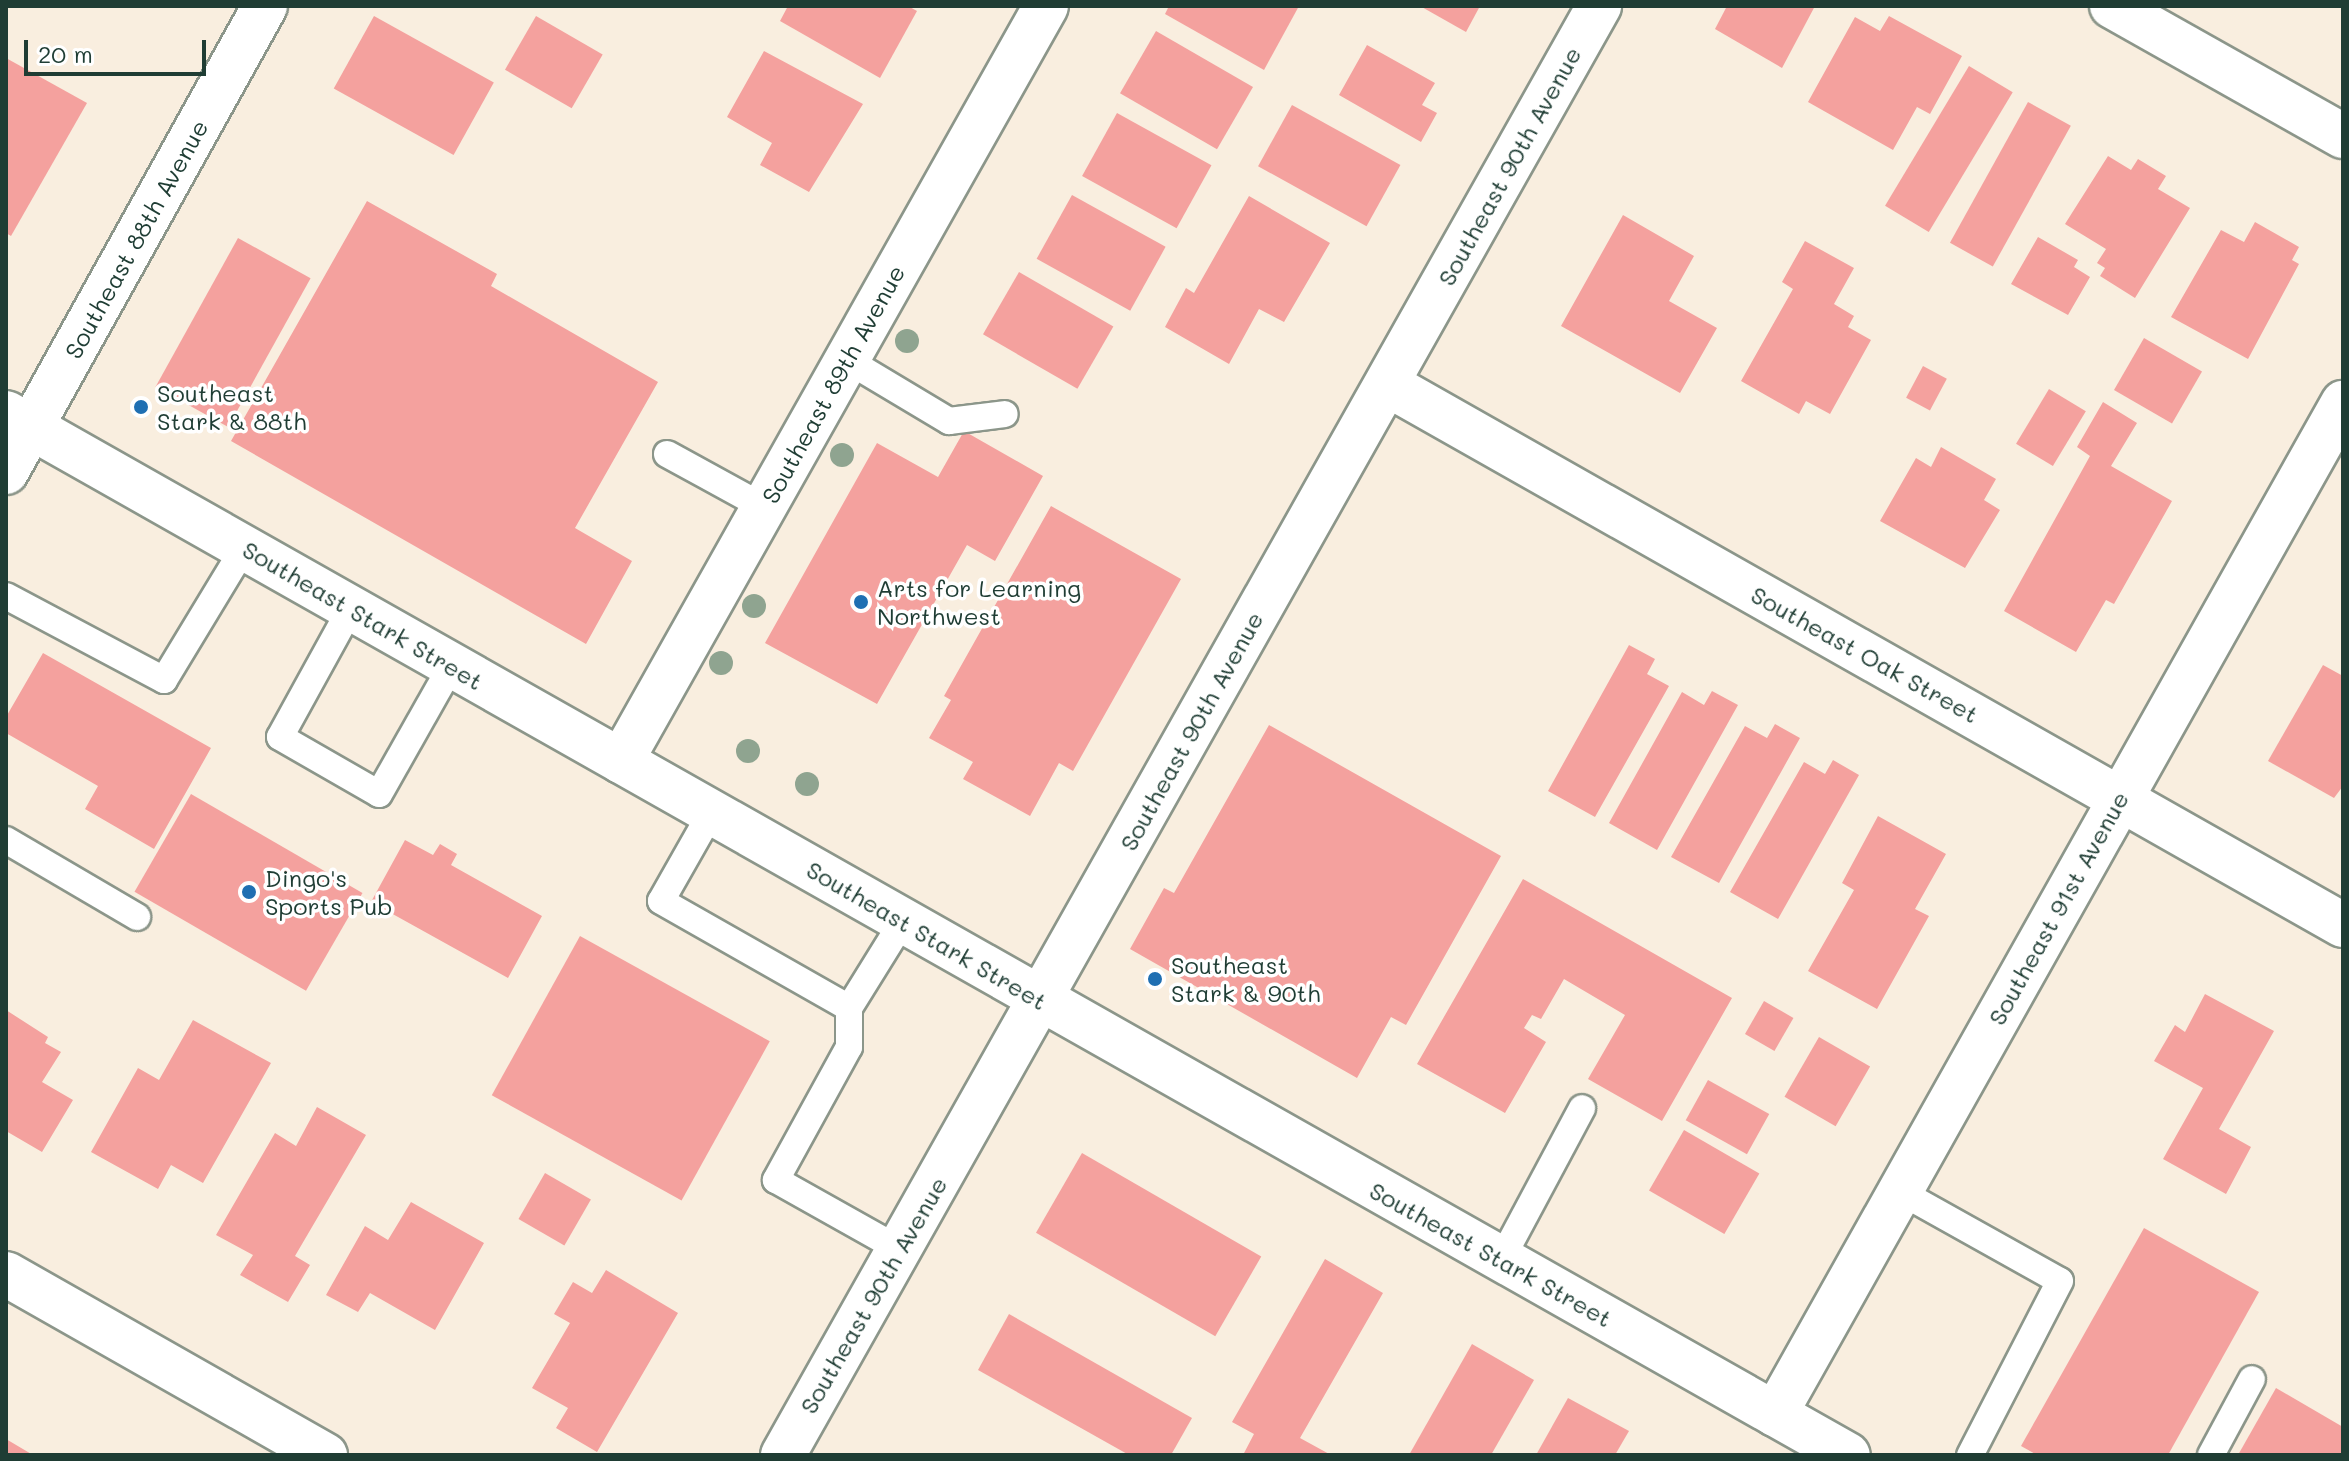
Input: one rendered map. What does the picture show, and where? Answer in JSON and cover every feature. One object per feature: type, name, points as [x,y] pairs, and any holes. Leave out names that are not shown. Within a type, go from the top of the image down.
[{"type":"street","name":"Southeast 88th Avenue","points":[[6,472],[19,420],[265,6]]},
{"type":"street","name":"Southeast 89th Avenue","points":[[621,761],[1046,6]]},
{"type":"street","name":"Southeast 90th Avenue","points":[[783,1455],[1599,6]]},
{"type":"street","points":[[2112,6],[2343,136]]},
{"type":"street","name":"Southeast Oak Street","points":[[1387,384],[2343,925]]},
{"type":"street","name":"Southeast 91st Avenue","points":[[1775,1414],[2343,403]]},
{"type":"street","name":"Southeast Stark Street","points":[[19,420],[1848,1455]]},
{"type":"street","points":[[6,1274],[325,1455]]},
{"type":"lane","points":[[847,360],[949,421],[1005,414]]},
{"type":"lane","points":[[667,454],[764,507]]},
{"type":"lane","points":[[6,596],[164,680],[244,548]]},
{"type":"lane","points":[[351,608],[280,737],[379,794],[452,665]]},
{"type":"lane","points":[[711,813],[661,901],[849,1008]]},
{"type":"lane","points":[[6,840],[137,917]]},
{"type":"lane","points":[[899,1249],[776,1180],[849,1047],[849,1008],[903,921]]},
{"type":"lane","points":[[1501,1260],[1582,1108]]},
{"type":"lane","points":[[1899,1191],[2060,1281],[1970,1455]]},
{"type":"lane","points":[[2211,1455],[2252,1379]]},
{"type":"building","points":[[788,6],[908,6],[917,11],[880,78],[780,21]]},
{"type":"building","points":[[1169,6],[1299,6],[1264,70],[1165,14]]},
{"type":"building","points":[[1420,6],[1480,6],[1466,32]]},
{"type":"building","points":[[1727,6],[1815,6],[1782,68],[1715,29]]},
{"type":"building","points":[[374,16],[494,82],[454,155],[334,89]]},
{"type":"building","points":[[536,16],[603,54],[572,108],[505,70]]},
{"type":"building","points":[[1889,16],[1962,56],[1930,114],[1917,107],[1893,150],[1808,102],[1855,17],[1880,31]]},
{"type":"building","points":[[1156,31],[1253,87],[1217,149],[1120,93]]},
{"type":"building","points":[[1367,45],[1435,83],[1422,105],[1437,113],[1421,142],[1339,95]]},
{"type":"building","points":[[764,51],[863,104],[809,192],[760,165],[772,143],[727,117]]},
{"type":"building","points":[[6,58],[87,103],[11,236],[6,233]]},
{"type":"building","points":[[1969,66],[2013,92],[1929,232],[1885,206]]},
{"type":"building","points":[[2028,102],[2071,126],[1993,267],[1950,243]]},
{"type":"building","points":[[1292,105],[1400,165],[1367,226],[1258,166]]},
{"type":"building","points":[[1117,113],[1211,165],[1177,228],[1082,176]]},
{"type":"building","points":[[2108,156],[2131,170],[2138,159],[2166,176],[2158,189],[2190,208],[2135,298],[2100,276],[2105,268],[2097,263],[2106,249],[2065,224]]},
{"type":"building","points":[[1072,195],[1166,247],[1130,311],[1037,259]]},
{"type":"building","points":[[1249,196],[1330,243],[1284,322],[1259,309],[1229,364],[1165,327],[1186,288],[1194,293]]},
{"type":"building","points":[[367,201],[497,274],[491,286],[658,382],[575,528],[632,561],[586,644],[231,441]]},
{"type":"building","points":[[1623,215],[1694,256],[1669,301],[1717,328],[1680,393],[1561,326]]},
{"type":"building","points":[[2255,222],[2299,247],[2292,260],[2299,264],[2248,359],[2171,317],[2221,230],[2244,242]]},
{"type":"building","points":[[2038,237],[2078,260],[2074,267],[2090,277],[2068,315],[2011,284]]},
{"type":"building","points":[[238,238],[311,278],[228,427],[156,387]]},
{"type":"building","points":[[1805,241],[1854,268],[1834,304],[1854,316],[1848,327],[1871,340],[1830,414],[1806,401],[1799,414],[1741,381],[1793,289],[1782,282]]},
{"type":"building","points":[[1019,272],[1113,326],[1077,389],[983,334]]},
{"type":"building","points":[[2144,338],[2202,372],[2172,423],[2114,390]]},
{"type":"building","points":[[1923,366],[1947,379],[1930,410],[1906,398]]},
{"type":"building","points":[[2049,389],[2086,411],[2053,466],[2016,444]]},
{"type":"building","points":[[2103,402],[2137,423],[2111,466],[2172,501],[2114,604],[2106,600],[2076,652],[2004,611],[2090,456],[2077,447]]},
{"type":"building","name":"Arts for Learning Northwest","points":[[964,431],[1043,476],[995,561],[967,545],[877,704],[765,643],[877,443],[938,477]]},
{"type":"building","points":[[1941,447],[1996,479],[1984,500],[2000,510],[1965,568],[1880,521],[1916,458],[1931,467]]},
{"type":"building","points":[[1051,506],[1181,579],[1073,771],[1059,763],[1030,816],[963,779],[973,762],[929,738],[951,700],[944,696]]},
{"type":"building","points":[[1629,645],[1655,659],[1647,674],[1669,686],[1595,817],[1548,791]]},
{"type":"building","points":[[43,653],[211,748],[154,849],[85,809],[98,786],[6,733],[6,717]]},
{"type":"building","points":[[2323,665],[2343,676],[2343,786],[2334,798],[2268,761]]},
{"type":"building","points":[[1712,691],[1738,705],[1657,850],[1609,823],[1682,692],[1704,705]]},
{"type":"building","points":[[1775,724],[1800,738],[1719,883],[1671,857],[1745,726],[1767,738]]},
{"type":"building","points":[[1269,725],[1501,856],[1406,1025],[1391,1017],[1357,1078],[1130,949],[1164,888],[1174,893]]},
{"type":"building","points":[[1833,760],[1859,775],[1778,919],[1730,892],[1804,762],[1825,774]]},
{"type":"building","name":"Dingo's Sports Pub","points":[[191,794],[362,893],[306,991],[134,892]]},
{"type":"building","points":[[1878,816],[1946,854],[1915,909],[1929,916],[1877,1009],[1808,971],[1854,890],[1842,883]]},
{"type":"building","points":[[405,840],[433,855],[440,844],[457,854],[451,865],[542,916],[508,978],[371,902]]},
{"type":"building","points":[[1523,879],[1732,998],[1662,1121],[1588,1079],[1625,1015],[1564,979],[1541,1019],[1532,1015],[1524,1028],[1546,1042],[1505,1113],[1417,1064]]},
{"type":"building","points":[[580,936],[770,1041],[682,1200],[492,1095]]},
{"type":"building","points":[[2205,994],[2274,1031],[2219,1129],[2251,1147],[2226,1194],[2163,1159],[2203,1088],[2154,1061],[2175,1025],[2185,1032]]},
{"type":"building","points":[[1764,1001],[1793,1018],[1774,1051],[1745,1034]]},
{"type":"building","points":[[6,1010],[48,1037],[45,1043],[61,1052],[42,1082],[73,1100],[42,1152],[6,1131]]},
{"type":"building","points":[[193,1020],[271,1063],[203,1183],[171,1165],[158,1189],[91,1152],[138,1068],[159,1080]]},
{"type":"building","points":[[1819,1037],[1870,1066],[1836,1126],[1784,1097]]},
{"type":"building","points":[[1708,1080],[1769,1114],[1747,1154],[1686,1120]]},
{"type":"building","points":[[317,1107],[366,1135],[295,1256],[310,1265],[288,1302],[240,1275],[253,1255],[216,1235],[275,1133],[296,1146]]},
{"type":"building","points":[[1684,1130],[1759,1174],[1724,1234],[1649,1191]]},
{"type":"building","points":[[1082,1153],[1261,1256],[1215,1336],[1036,1233]]},
{"type":"building","points":[[545,1173],[591,1200],[564,1245],[518,1219]]},
{"type":"building","points":[[411,1202],[484,1243],[435,1330],[370,1293],[358,1312],[326,1295],[365,1226],[388,1240]]},
{"type":"building","points":[[2144,1228],[2259,1292],[2168,1455],[2037,1455],[2021,1446]]},
{"type":"building","points":[[1325,1259],[1383,1293],[1300,1438],[1331,1455],[1243,1455],[1254,1434],[1232,1422]]},
{"type":"building","points":[[606,1270],[678,1313],[597,1452],[556,1428],[568,1408],[532,1388],[570,1323],[554,1314],[573,1282],[592,1293]]},
{"type":"building","points":[[1009,1314],[1192,1418],[1171,1455],[1129,1455],[978,1370]]},
{"type":"building","points":[[1472,1344],[1534,1380],[1491,1455],[1409,1455]]},
{"type":"building","points":[[2276,1388],[2343,1427],[2343,1455],[2238,1455]]},
{"type":"building","points":[[1568,1398],[1629,1431],[1615,1455],[1536,1455]]},
{"type":"building","points":[[6,1439],[33,1455],[6,1455]]},
{"type":"place","name":"Southeast Stark & 88th","points":[[141,407]]},
{"type":"place","name":"Arts for Learning Northwest","points":[[861,602]]},
{"type":"place","name":"Dingo's Sports Pub","points":[[249,892]]},
{"type":"place","name":"Southeast Stark & 90th","points":[[1155,979]]}]
